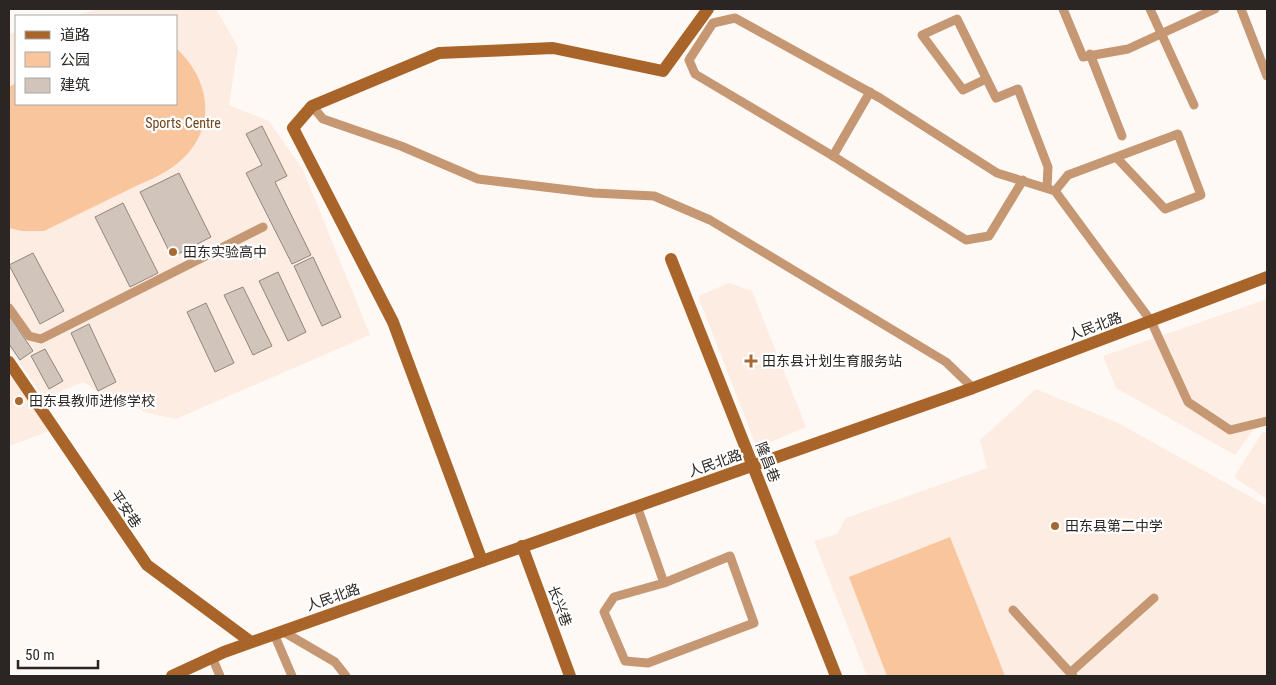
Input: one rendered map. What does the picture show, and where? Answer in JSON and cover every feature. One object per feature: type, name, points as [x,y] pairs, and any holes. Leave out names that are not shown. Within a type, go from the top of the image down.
[{"type":"street","points":[[482,561],[393,322],[293,128],[312,106],[439,53],[553,48],[663,71],[708,9]]},
{"type":"street","points":[[1063,9],[1083,57],[1090,54],[1128,50],[1215,9]]},
{"type":"street","points":[[1150,9],[1194,105]]},
{"type":"street","points":[[1241,9],[1267,76]]},
{"type":"street","points":[[1024,180],[989,236],[966,240],[833,156],[695,74],[689,60],[713,23],[735,18],[870,92],[996,173],[1024,180],[1051,189]]},
{"type":"street","points":[[986,79],[963,90],[922,35],[957,19],[996,98],[1018,89],[1048,167],[1051,189],[1151,321],[1188,402],[1230,430],[1267,421]]},
{"type":"street","points":[[1090,54],[1122,136]]},
{"type":"street","points":[[833,156],[870,92]]},
{"type":"street","points":[[312,106],[323,120],[401,146],[478,179],[594,193],[654,196],[710,220],[946,362],[973,388]]},
{"type":"street","points":[[1051,189],[1068,175],[1116,157],[1178,134],[1201,195],[1165,209],[1116,157]]},
{"type":"street","points":[[9,308],[29,336],[41,339],[263,227]]},
{"type":"street","name":"隆昌巷","points":[[671,260],[754,465],[836,676]]},
{"type":"street","name":"人民北路","points":[[172,676],[212,657],[251,642],[973,388],[1267,277]]},
{"type":"street","name":"平安巷","points":[[9,362],[147,565],[251,642]]},
{"type":"street","points":[[637,506],[664,583]]},
{"type":"street","name":"长兴巷","points":[[522,546],[570,676]]},
{"type":"street","points":[[730,556],[754,623],[648,663],[625,661],[604,612],[614,597],[664,583],[730,556]]},
{"type":"street","points":[[1013,610],[1072,674],[1154,598]]},
{"type":"street","points":[[278,633],[292,676]]},
{"type":"street","points":[[278,633],[335,662],[346,676]]},
{"type":"street","points":[[212,657],[220,676]]},
{"type":"shaded area","name":"田东实验高中","points":[[100,9],[216,9],[238,47],[229,105],[269,121],[303,170],[370,335],[176,419],[144,412],[120,392],[106,398],[84,382],[44,398],[9,348],[9,34],[15,31],[15,105],[178,105],[178,15],[75,15]]},
{"type":"shaded area","name":"田东县计划生育服务站","points":[[729,283],[752,291],[806,427],[757,448],[698,296]]},
{"type":"shaded area","points":[[1267,299],[1267,424],[1253,430],[1235,455],[1116,388],[1103,356]]},
{"type":"shaded area","name":"田东县教师进修学校","points":[[9,371],[49,431],[9,446]]},
{"type":"shaded area","name":"田东县第二中学","points":[[1036,389],[1118,423],[1267,506],[1267,676],[867,676],[814,541],[837,534],[846,518],[987,468],[980,440]]},
{"type":"shaded area","points":[[1267,431],[1267,499],[1234,477],[1262,433]]},
{"type":"green space","name":"Sports Centre","points":[[178,50],[197,76],[203,92],[204,124],[198,139],[188,153],[169,170],[44,231],[22,231],[9,228],[9,87],[15,84],[15,105],[178,105]]},
{"type":"green space","points":[[950,537],[1005,676],[887,676],[849,577]]},
{"type":"building","points":[[262,126],[287,176],[275,182],[311,255],[292,264],[246,173],[262,165],[246,134]]},
{"type":"building","points":[[179,173],[211,237],[172,257],[140,192]]},
{"type":"building","points":[[123,203],[158,273],[130,287],[95,217]]},
{"type":"building","points":[[33,253],[64,311],[40,324],[9,265]]},
{"type":"building","points":[[313,257],[341,317],[322,326],[294,266]]},
{"type":"building","points":[[278,272],[306,332],[288,341],[259,281]]},
{"type":"building","points":[[243,287],[272,346],[253,355],[224,295]]},
{"type":"building","points":[[206,303],[234,363],[215,372],[187,312]]},
{"type":"building","points":[[9,315],[33,351],[20,360],[9,344]]},
{"type":"building","points":[[89,324],[116,382],[98,391],[71,333]]},
{"type":"building","points":[[45,349],[63,381],[49,389],[31,356]]},
{"type":"place","name":"田东实验高中","points":[[173,252]]},
{"type":"place","name":"田东县计划生育服务站","points":[[751,361]]},
{"type":"place","name":"田东县教师进修学校","points":[[19,401]]},
{"type":"place","name":"田东县第二中学","points":[[1055,526]]}]
